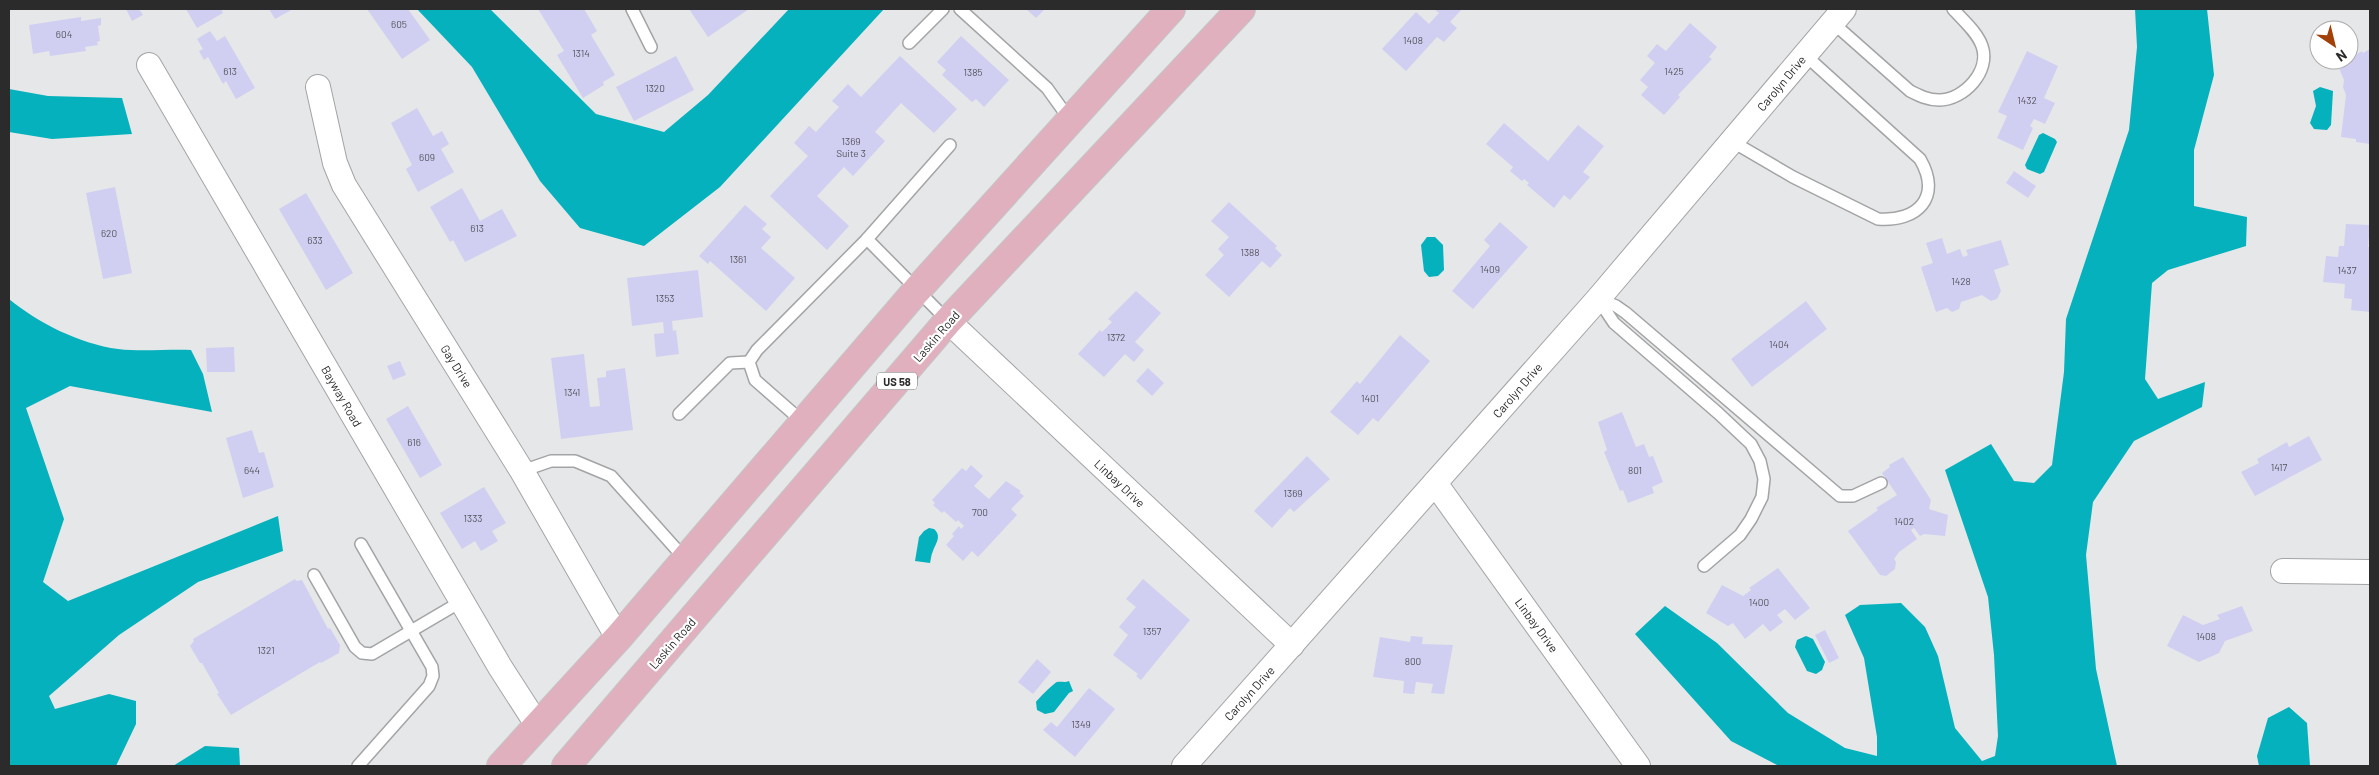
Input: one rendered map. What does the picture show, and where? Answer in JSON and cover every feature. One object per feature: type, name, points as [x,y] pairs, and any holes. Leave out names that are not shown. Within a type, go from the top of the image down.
[{"type":"main road","points":[[501,766],[618,638],[916,290],[1171,9]]},
{"type":"main road","name":"Laskin Road","points":[[566,766],[948,321],[1241,9]]},
{"type":"street","name":"Carolyn Drive","points":[[1184,766],[1598,299],[1733,142],[1838,15]]},
{"type":"street","name":"Bayway Road","points":[[149,65],[462,601],[538,726]]},
{"type":"street","name":"Gay Drive","points":[[318,87],[335,163],[344,185],[522,472],[618,638]]},
{"type":"street","name":"Linbay Drive","points":[[948,321],[1292,645]]},
{"type":"street","name":"Linbay Drive","points":[[1435,484],[1638,766]]},
{"type":"street","points":[[2284,571],[2370,572]]},
{"type":"lane","points":[[632,9],[651,47]]},
{"type":"lane","points":[[910,42],[943,9]]},
{"type":"lane","points":[[960,9],[1046,88],[1070,120]]},
{"type":"lane","points":[[1838,15],[1910,91],[1924,98],[1941,100],[1959,94],[1974,82],[1980,71],[1983,56],[1982,46],[1978,38],[1954,9]]},
{"type":"lane","points":[[1733,142],[1793,177],[1878,219],[1892,220],[1907,216],[1919,208],[1928,196],[1930,187],[1927,172],[1920,159],[1805,55]]},
{"type":"lane","points":[[749,362],[757,350],[866,239],[950,145]]},
{"type":"lane","points":[[866,239],[948,321]]},
{"type":"lane","points":[[1598,299],[1626,312],[1840,496],[1853,496],[1881,483]]},
{"type":"lane","points":[[1598,299],[1614,323],[1718,412],[1751,444],[1760,461],[1764,479],[1762,497],[1752,520],[1740,535],[1704,566]]},
{"type":"lane","points":[[679,414],[730,363],[749,362]]},
{"type":"lane","points":[[749,362],[755,380],[803,422]]},
{"type":"lane","points":[[522,472],[551,461],[575,461],[611,476],[685,559]]},
{"type":"lane","points":[[358,766],[429,686],[433,676],[432,667],[361,544]]},
{"type":"lane","points":[[314,575],[355,647],[362,653],[372,654],[462,601]]},
{"type":"water","points":[[417,9],[490,9],[596,114],[664,132],[708,95],[789,9],[884,9],[720,187],[644,246],[580,228],[540,181],[472,67]]},
{"type":"water","points":[[2135,9],[2207,9],[2214,75],[2194,150],[2194,206],[2247,217],[2246,246],[2168,270],[2152,283],[2145,379],[2158,399],[2205,382],[2202,407],[2134,441],[2093,502],[2086,555],[2096,669],[2117,766],[1779,766],[1731,741],[1635,634],[1665,606],[1717,643],[1788,713],[1845,748],[1877,756],[1877,737],[1864,658],[1845,615],[1860,605],[1901,603],[1925,627],[1938,656],[1955,728],[1982,761],[1995,756],[1998,736],[1994,655],[1988,597],[1945,470],[1991,444],[2014,481],[2034,483],[2052,465],[2064,372],[2066,319],[2129,130],[2137,47]]},
{"type":"water","points":[[2320,87],[2333,91],[2331,125],[2327,130],[2314,129],[2310,123],[2316,106],[2313,91]]},
{"type":"water","points":[[9,89],[48,96],[122,98],[132,134],[52,139],[9,132]]},
{"type":"water","points":[[2043,133],[2057,142],[2044,172],[2040,174],[2027,169],[2025,165],[2039,135]]},
{"type":"water","points":[[1427,237],[1435,237],[1443,245],[1444,270],[1438,276],[1429,277],[1424,271],[1421,245]]},
{"type":"water","points":[[9,299],[46,324],[89,342],[127,350],[191,350],[203,374],[212,412],[70,386],[26,408],[64,519],[43,582],[68,601],[278,516],[283,551],[198,582],[119,635],[49,696],[55,709],[109,694],[136,701],[136,724],[116,766],[9,766]]},
{"type":"water","points":[[929,528],[934,529],[938,534],[930,563],[915,561],[919,537]]},
{"type":"water","points":[[1806,636],[1813,639],[1825,662],[1822,670],[1816,674],[1807,671],[1795,647],[1797,640]]},
{"type":"water","points":[[1069,681],[1073,691],[1069,693],[1054,712],[1045,714],[1037,710],[1036,702],[1050,688],[1057,682]]},
{"type":"water","points":[[2289,707],[2307,723],[2310,766],[2259,766],[2257,756],[2268,718]]},
{"type":"water","points":[[205,746],[239,748],[240,766],[173,766]]},
{"type":"building","points":[[126,9],[139,9],[143,15],[132,21]]},
{"type":"building","points":[[186,9],[221,9],[223,13],[197,28]]},
{"type":"building","points":[[269,9],[293,9],[275,19]]},
{"type":"building","points":[[367,9],[408,9],[430,40],[402,59]]},
{"type":"building","points":[[538,9],[584,9],[597,31],[591,35],[615,75],[603,82],[604,85],[583,98],[557,55],[564,51]]},
{"type":"building","points":[[689,9],[749,9],[708,37]]},
{"type":"building","points":[[1026,9],[1045,9],[1036,18]]},
{"type":"building","points":[[1434,9],[1462,9],[1450,22],[1457,28],[1444,42],[1437,37],[1406,71],[1382,49],[1416,12],[1429,24],[1439,13]]},
{"type":"building","points":[[81,17],[81,21],[101,18],[101,25],[98,26],[100,41],[97,42],[98,45],[85,47],[86,51],[50,56],[49,51],[33,54],[29,25]]},
{"type":"building","points":[[1690,23],[1717,47],[1709,57],[1712,59],[1678,95],[1680,97],[1664,115],[1641,95],[1648,87],[1640,80],[1655,63],[1647,56],[1657,44],[1666,51]]},
{"type":"building","points":[[210,31],[217,41],[225,36],[255,88],[236,99],[226,81],[223,84],[208,57],[204,60],[199,51],[203,49],[197,39]]},
{"type":"building","points":[[961,36],[1009,80],[984,107],[976,99],[972,102],[942,75],[946,70],[937,62]]},
{"type":"building","points":[[2370,49],[2370,144],[2356,142],[2356,139],[2341,137],[2346,95],[2343,87],[2344,80],[2340,70],[2359,70],[2359,53],[2362,51],[2363,53]]},
{"type":"building","points":[[2027,51],[2058,66],[2044,98],[2055,103],[2045,124],[2034,119],[2030,126],[2033,128],[2023,150],[1997,138],[2007,116],[1998,112]]},
{"type":"building","points":[[676,56],[694,90],[634,121],[616,87]]},
{"type":"building","points":[[900,56],[957,109],[934,133],[901,103],[875,132],[885,141],[853,176],[844,167],[817,196],[849,226],[827,250],[770,196],[808,156],[794,143],[809,126],[816,132],[839,107],[832,101],[848,84],[861,97]]},
{"type":"building","points":[[417,108],[433,136],[442,131],[449,144],[441,149],[454,172],[418,192],[406,169],[412,165],[391,123]]},
{"type":"building","points":[[1504,123],[1548,161],[1578,125],[1604,146],[1583,172],[1590,177],[1570,200],[1564,195],[1554,208],[1527,185],[1529,183],[1524,179],[1522,181],[1510,171],[1513,167],[1486,144]]},
{"type":"building","points":[[2014,171],[2036,186],[2028,198],[2006,183]]},
{"type":"building","points":[[115,187],[132,273],[103,279],[86,193]]},
{"type":"building","points":[[462,188],[480,221],[502,209],[517,236],[465,262],[453,240],[450,242],[430,207]]},
{"type":"building","points":[[306,193],[353,273],[326,290],[279,209]]},
{"type":"building","points":[[1229,202],[1277,246],[1275,248],[1282,255],[1270,268],[1262,261],[1229,297],[1205,275],[1224,255],[1218,249],[1229,237],[1211,221]]},
{"type":"building","points":[[745,205],[767,224],[762,229],[771,237],[761,248],[795,278],[766,311],[710,261],[708,264],[699,256]]},
{"type":"building","points":[[1500,222],[1528,247],[1473,309],[1452,291],[1490,246],[1484,240]]},
{"type":"building","points":[[2346,224],[2370,225],[2368,247],[2370,247],[2370,312],[2351,310],[2352,299],[2344,298],[2345,284],[2323,282],[2326,256],[2338,257],[2339,246],[2344,246]]},
{"type":"building","points":[[1942,238],[1947,254],[1960,249],[1963,257],[1968,255],[1966,250],[2001,240],[2009,265],[1994,270],[2001,291],[1997,299],[1991,301],[1982,295],[1961,302],[1959,309],[1952,312],[1947,308],[1936,312],[1921,267],[1933,263],[1926,243]]},
{"type":"building","points":[[698,270],[703,317],[672,321],[673,331],[676,330],[679,354],[656,357],[654,334],[664,333],[663,322],[632,326],[627,278]]},
{"type":"building","points":[[1136,291],[1161,313],[1135,342],[1144,350],[1134,362],[1125,354],[1104,377],[1078,354],[1100,330],[1102,332],[1112,322],[1108,319]]},
{"type":"building","points":[[1806,301],[1827,329],[1752,387],[1731,359]]},
{"type":"building","points":[[1400,335],[1430,361],[1378,422],[1373,418],[1358,435],[1330,412],[1357,381],[1360,384]]},
{"type":"building","points":[[234,347],[235,372],[207,372],[206,348]]},
{"type":"building","points":[[584,354],[590,407],[600,406],[597,378],[606,377],[606,371],[625,368],[633,430],[561,439],[551,358]]},
{"type":"building","points":[[400,361],[406,375],[393,380],[387,366]]},
{"type":"building","points":[[1148,368],[1164,383],[1152,396],[1136,381]]},
{"type":"building","points":[[408,406],[442,465],[420,478],[386,419]]},
{"type":"building","points":[[1622,412],[1636,447],[1644,444],[1649,457],[1653,456],[1663,482],[1652,487],[1654,493],[1628,503],[1623,490],[1620,491],[1604,452],[1607,450],[1598,422]]},
{"type":"building","points":[[252,430],[259,453],[264,452],[274,487],[243,498],[226,438]]},
{"type":"building","points":[[2309,436],[2322,460],[2255,496],[2241,472],[2259,463],[2257,459],[2287,442],[2289,447]]},
{"type":"building","points":[[1307,456],[1330,479],[1294,512],[1290,508],[1272,528],[1254,511]]},
{"type":"building","points":[[1903,457],[1931,500],[1929,509],[1948,515],[1945,536],[1924,534],[1920,536],[1914,528],[1911,530],[1917,539],[1899,552],[1894,559],[1896,562],[1895,569],[1886,576],[1880,575],[1848,531],[1878,510],[1876,508],[1897,495],[1882,473],[1890,467],[1889,465]]},
{"type":"building","points":[[971,465],[983,476],[974,486],[989,499],[1006,481],[1021,491],[1019,492],[1024,496],[1011,509],[1017,515],[978,557],[972,551],[963,561],[946,545],[954,536],[952,534],[959,526],[961,529],[964,526],[958,520],[956,522],[944,511],[942,513],[933,505],[935,503],[932,500],[962,468],[966,471]]},
{"type":"building","points":[[484,487],[506,523],[492,531],[498,541],[481,551],[475,541],[462,549],[440,513]]},
{"type":"building","points":[[1778,568],[1810,608],[1795,620],[1785,609],[1777,615],[1783,622],[1770,632],[1763,624],[1745,639],[1733,623],[1728,626],[1706,613],[1722,585],[1743,596],[1751,590],[1749,588]]},
{"type":"building","points":[[295,579],[296,581],[302,580],[328,629],[330,628],[340,645],[339,653],[320,662],[231,715],[217,694],[219,693],[202,663],[200,663],[190,646],[194,641],[193,639]]},
{"type":"building","points":[[1143,579],[1190,620],[1141,680],[1136,676],[1138,674],[1113,655],[1128,635],[1119,627],[1136,607],[1126,599]]},
{"type":"building","points":[[2242,606],[2253,631],[2225,641],[2219,653],[2199,662],[2167,646],[2183,615],[2203,625],[2220,619],[2217,615]]},
{"type":"building","points":[[1825,630],[1839,658],[1829,663],[1815,635]]},
{"type":"building","points":[[1411,636],[1423,637],[1422,644],[1453,645],[1444,694],[1431,693],[1433,684],[1416,682],[1414,694],[1403,693],[1404,681],[1373,677],[1380,637],[1410,642]]},
{"type":"building","points":[[1037,659],[1051,672],[1033,694],[1018,682]]},
{"type":"building","points":[[1089,688],[1115,709],[1075,757],[1043,730],[1051,722],[1057,727]]}]
